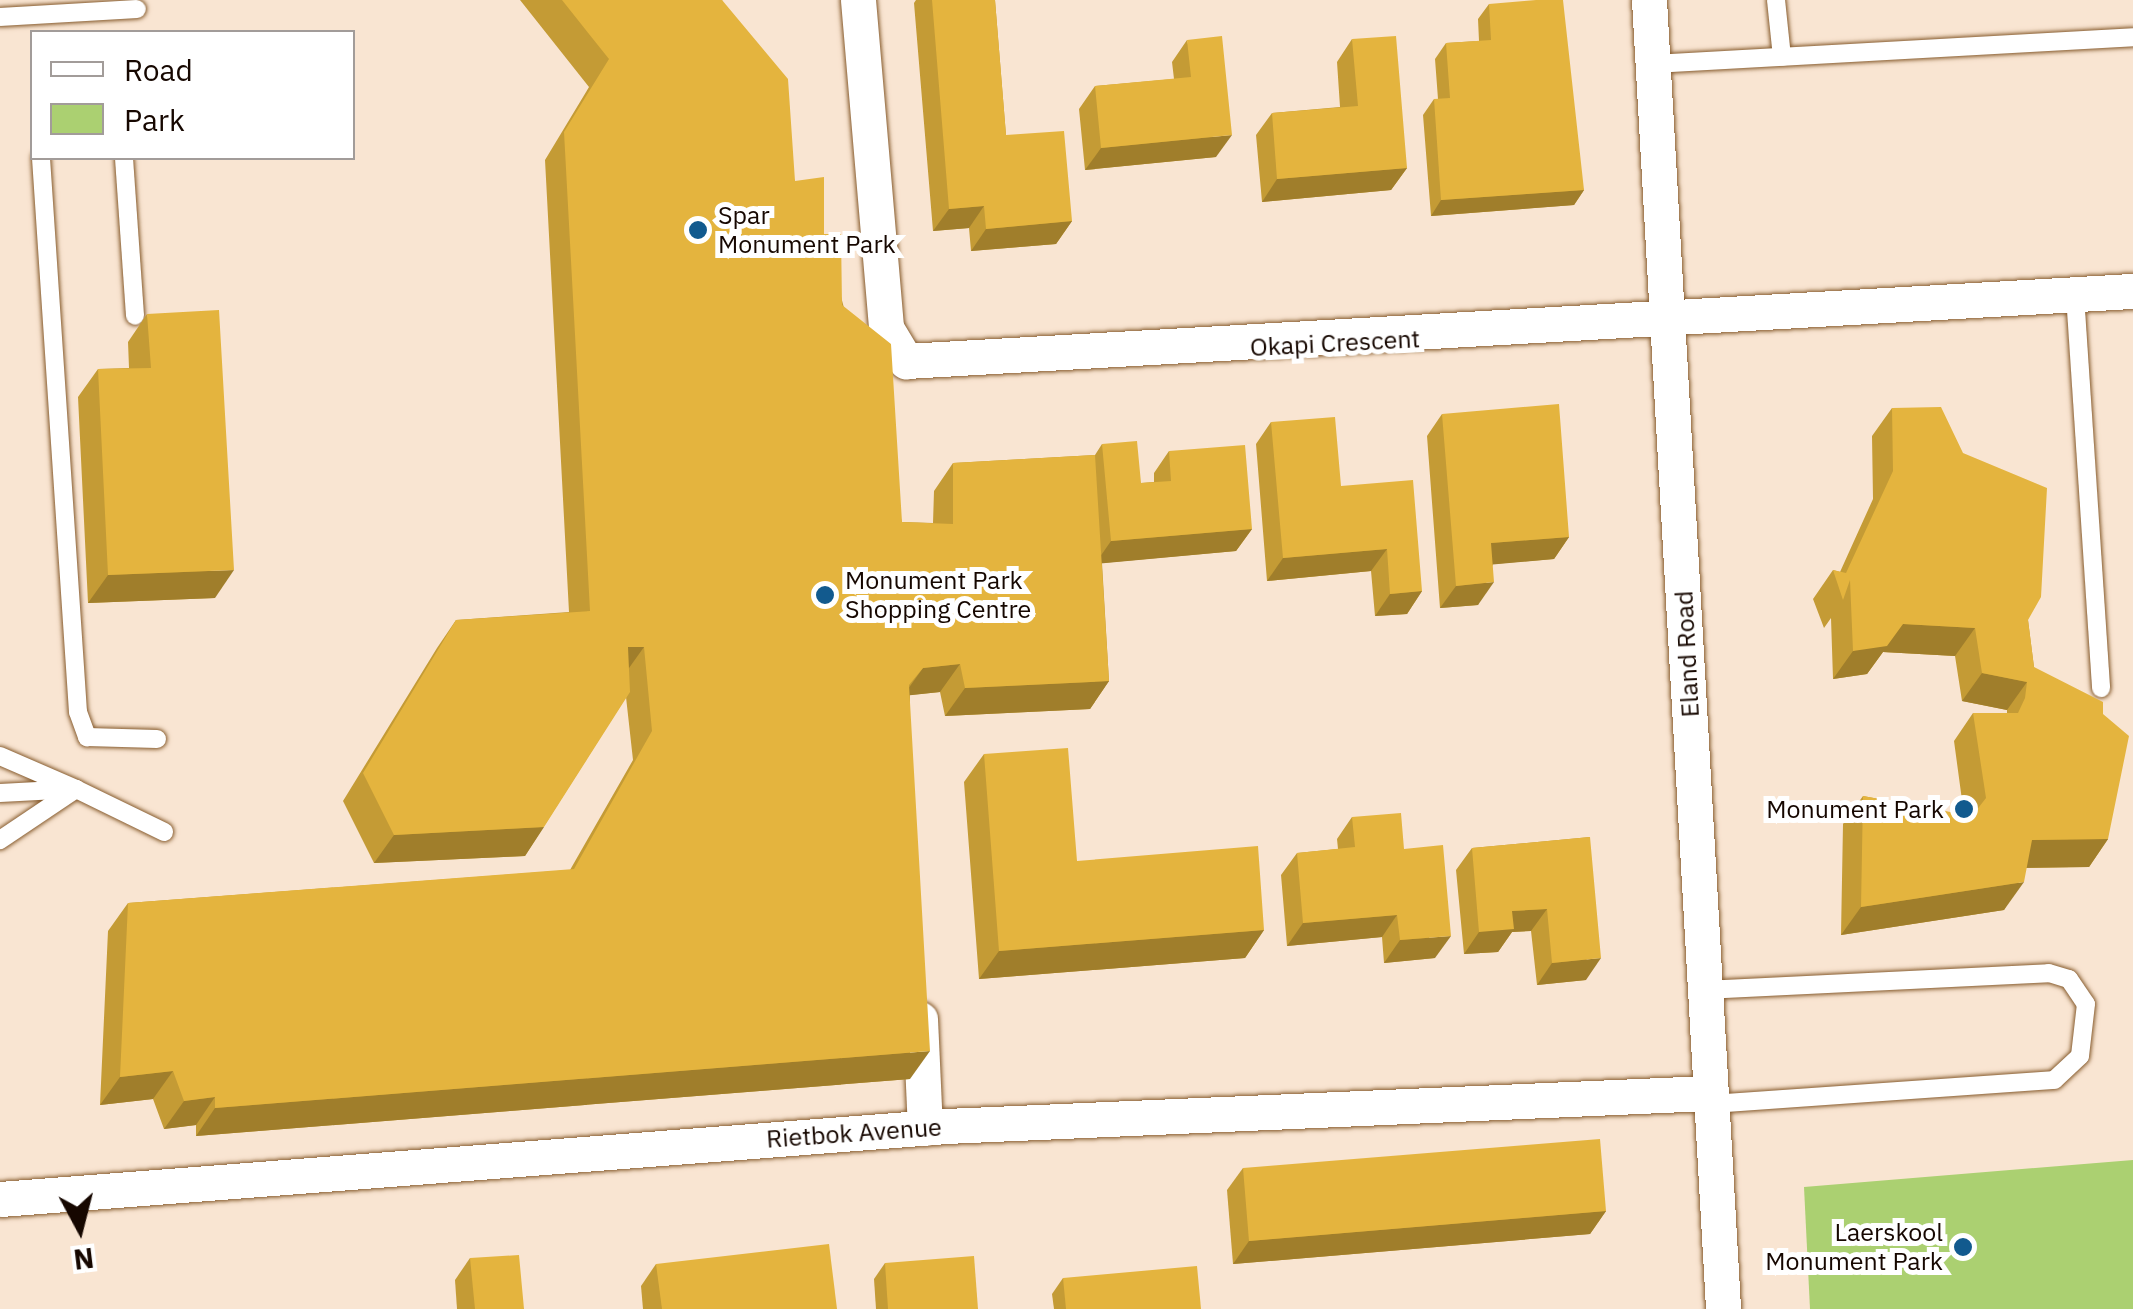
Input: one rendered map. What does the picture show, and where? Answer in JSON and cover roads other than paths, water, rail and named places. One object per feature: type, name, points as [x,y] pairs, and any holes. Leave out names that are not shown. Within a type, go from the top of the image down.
[{"type":"street","name":"Okapi Crescent","points":[[858,0],[886,328],[906,362],[1669,324],[2133,291]]},
{"type":"street","name":"Eland Road","points":[[1649,0],[1723,1309]]},
{"type":"street","points":[[918,974],[924,1128]]},
{"type":"street","name":"Rietbok Avenue","points":[[0,1199],[924,1128],[1710,1098]]},
{"type":"lane","points":[[1776,0],[1782,57]]},
{"type":"lane","points":[[0,17],[137,10]]},
{"type":"lane","points":[[1653,64],[2133,37]]},
{"type":"lane","points":[[41,160],[78,712],[87,737],[157,739]]},
{"type":"lane","points":[[124,160],[136,316]]},
{"type":"lane","points":[[2075,296],[2101,688]]},
{"type":"lane","points":[[0,756],[164,832]]},
{"type":"lane","points":[[0,793],[76,789]]},
{"type":"lane","points":[[0,840],[76,789]]},
{"type":"lane","points":[[1704,990],[2049,973],[2069,979],[2086,1004],[2080,1056],[2054,1080],[1710,1098]]},
{"type":"place","name":"Spar Monument Park","points":[[698,230]]},
{"type":"place","name":"Monument Park Shopping Centre","points":[[825,595]]},
{"type":"place","name":"Monument Park","points":[[1964,809]]},
{"type":"place","name":"Laerskool Monument Park","points":[[1963,1247]]}]
